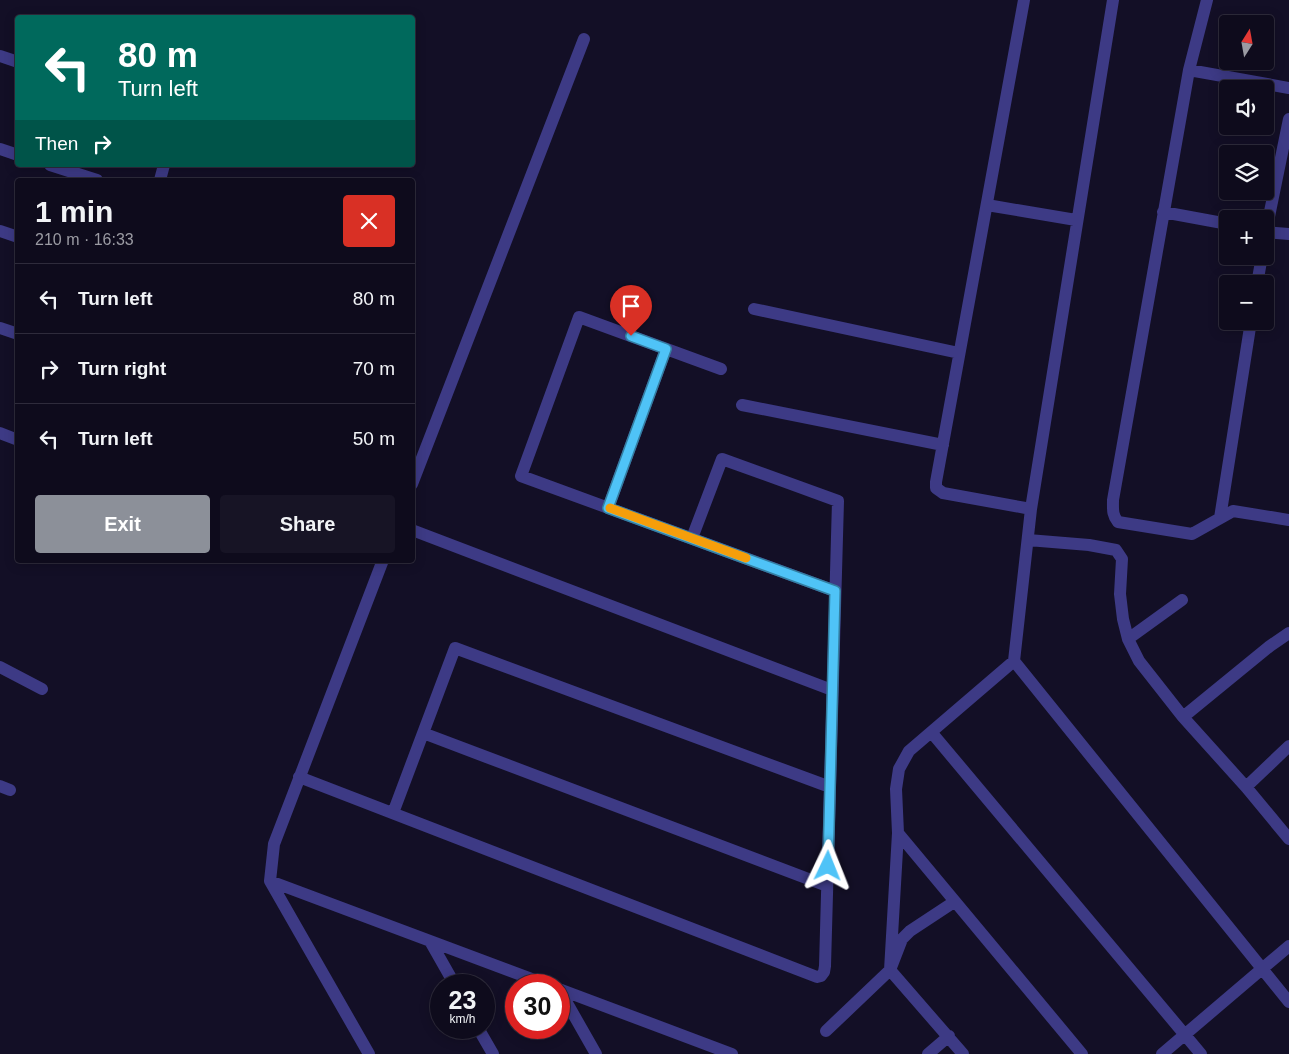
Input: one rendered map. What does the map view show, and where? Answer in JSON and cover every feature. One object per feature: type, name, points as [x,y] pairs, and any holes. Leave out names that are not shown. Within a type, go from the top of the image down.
[{"type":"street","points":[[1024,0],[936,488],[943,493],[1031,509]]},
{"type":"street","points":[[963,1054],[890,970],[898,833],[896,789],[899,769],[909,751],[1014,661],[1031,509],[1076,220],[1113,0]]},
{"type":"street","points":[[1207,0],[1189,70],[1113,500],[1113,512],[1114,518],[1118,522],[1192,534],[1233,511],[1289,520]]},
{"type":"street","points":[[415,476],[584,39]]},
{"type":"street","points":[[0,56],[15,61]]},
{"type":"street","points":[[1189,70],[1289,88]]},
{"type":"street","points":[[1270,210],[1289,118]]},
{"type":"street","points":[[0,149],[15,153]]},
{"type":"street","points":[[56,167],[91,178]]},
{"type":"street","points":[[987,206],[1076,220]]},
{"type":"street","points":[[1163,212],[1219,222]]},
{"type":"street","points":[[0,231],[15,236]]},
{"type":"street","points":[[1274,233],[1289,234]]},
{"type":"street","points":[[754,309],[960,353]]},
{"type":"street","points":[[721,369],[579,317],[520,476],[835,591]]},
{"type":"street","points":[[0,328],[15,333]]},
{"type":"street","points":[[1220,518],[1250,330]]},
{"type":"street","points":[[608,508],[666,349]]},
{"type":"street","points":[[742,405],[943,445]]},
{"type":"street","points":[[0,433],[15,439]]},
{"type":"street","points":[[300,777],[816,977],[821,976],[825,966],[838,501],[722,459],[692,538]]},
{"type":"street","points":[[415,531],[832,690]]},
{"type":"street","points":[[1028,540],[1089,545],[1116,550],[1122,559],[1120,594],[1122,618],[1128,638],[1139,661],[1183,717],[1246,787],[1289,840]]},
{"type":"street","points":[[369,1054],[270,881],[274,844],[382,563]]},
{"type":"street","points":[[1128,638],[1182,600]]},
{"type":"street","points":[[1183,717],[1270,646],[1289,633]]},
{"type":"street","points":[[393,813],[455,648],[830,787]]},
{"type":"street","points":[[1014,661],[1289,1002]]},
{"type":"street","points":[[0,667],[42,689]]},
{"type":"street","points":[[423,733],[827,886]]},
{"type":"street","points":[[932,733],[1201,1054]]},
{"type":"street","points":[[1246,787],[1289,746]]},
{"type":"street","points":[[898,833],[1082,1054]]},
{"type":"street","points":[[270,881],[518,974]]},
{"type":"street","points":[[826,1031],[890,970],[902,939],[910,930],[954,902]]},
{"type":"street","points":[[430,941],[449,974]]},
{"type":"street","points":[[1162,1054],[1289,946]]},
{"type":"street","points":[[570,993],[732,1054]]},
{"type":"street","points":[[570,1008],[596,1054]]},
{"type":"street","points":[[928,1054],[949,1036]]},
{"type":"street","points":[[484,1039],[493,1054]]},
{"type":"slow traffic","points":[[610,508],[746,558]]},
{"type":"route","points":[[631,336],[666,349],[608,508],[835,591],[828,866]]}]
